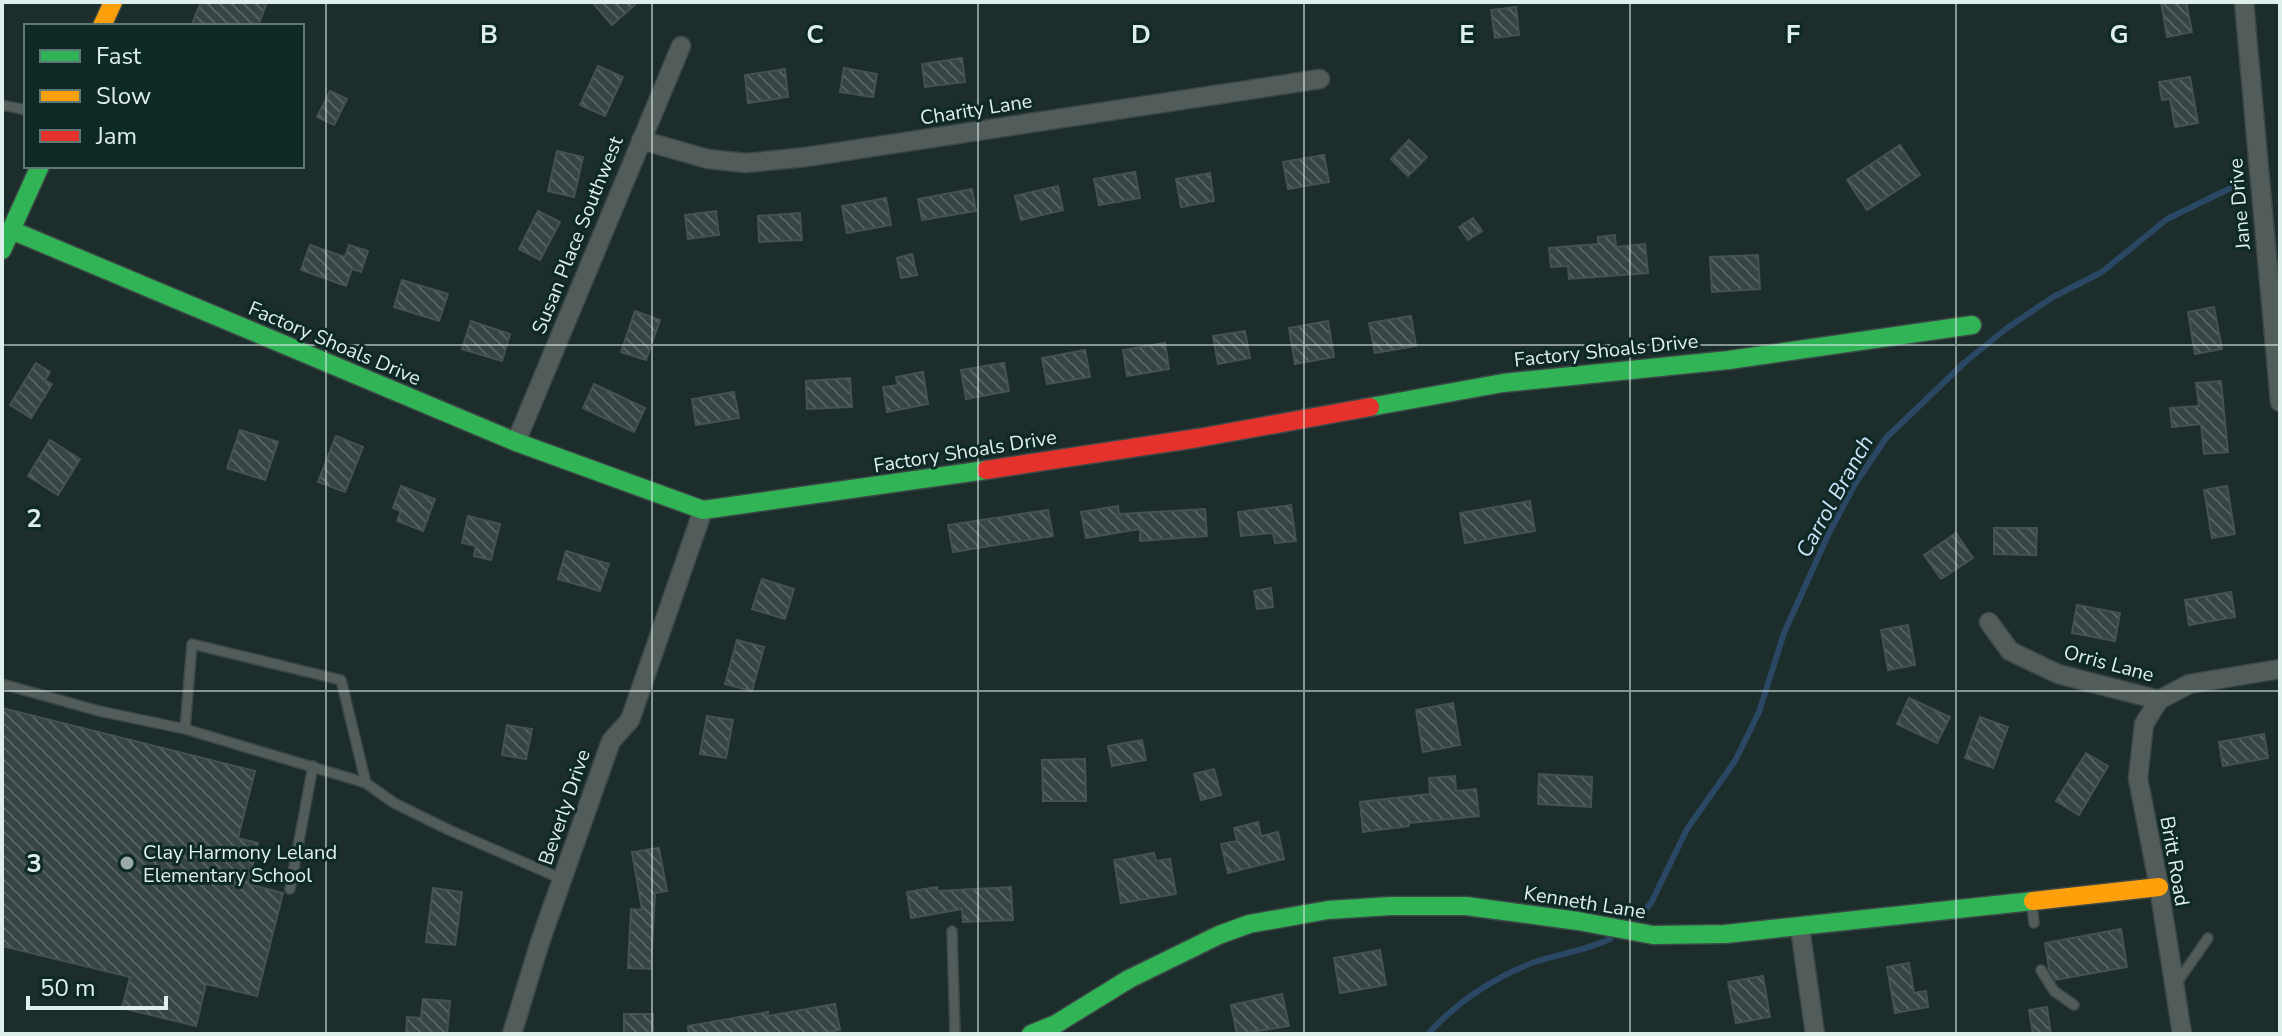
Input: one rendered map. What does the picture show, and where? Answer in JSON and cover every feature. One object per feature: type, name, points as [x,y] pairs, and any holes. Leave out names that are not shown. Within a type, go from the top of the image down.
[{"type":"street","points":[[103,24],[113,2]]},
{"type":"street","name":"Jane Drive","points":[[2244,2],[2280,402]]},
{"type":"street","name":"Susan Place Southwest","points":[[516,442],[681,46]]},
{"type":"street","name":"Charity Lane","points":[[641,140],[708,159],[746,163],[806,157],[1320,79]]},
{"type":"street","points":[[2,250],[39,168]]},
{"type":"street","name":"Factory Shoals Drive","points":[[11,230],[516,442],[703,510],[768,503],[1198,438],[1503,383],[1729,360],[1972,325]]},
{"type":"street","name":"Beverly Drive","points":[[512,1034],[611,741],[630,720],[703,510]]},
{"type":"street","name":"Orris Lane","points":[[1989,622],[2010,651],[2058,674],[2159,700],[2189,684],[2280,669]]},
{"type":"street","name":"Britt Road","points":[[2159,700],[2144,724],[2138,778],[2182,1034]]},
{"type":"street","name":"Kenneth Lane","points":[[1031,1034],[1057,1029],[1129,979],[1219,935],[1249,924],[1328,910],[1466,906],[1653,935],[1725,934],[2159,887]]},
{"type":"street","points":[[1800,928],[1815,1034]]},
{"type":"lane","points":[[2,105],[24,110]]},
{"type":"lane","points":[[185,729],[192,644],[341,680],[366,783]]},
{"type":"lane","points":[[2,684],[99,711],[185,729],[366,783],[394,803],[449,830],[562,879]]},
{"type":"lane","points":[[290,889],[313,766]]},
{"type":"lane","points":[[2031,902],[2034,923]]},
{"type":"lane","points":[[952,931],[955,1034]]},
{"type":"lane","points":[[2174,987],[2208,938]]},
{"type":"lane","points":[[2041,970],[2054,991],[2074,1005]]},
{"type":"building","points":[[201,2],[267,2],[259,24],[192,24]]},
{"type":"building","points":[[592,2],[638,2],[612,25]]},
{"type":"building","points":[[2161,2],[2186,2],[2192,32],[2167,37]]},
{"type":"building","points":[[1516,7],[1519,35],[1495,38],[1491,10]]},
{"type":"building","points":[[962,58],[965,82],[925,87],[922,64]]},
{"type":"building","points":[[598,66],[623,77],[605,116],[580,105]]},
{"type":"building","points":[[844,68],[877,74],[873,97],[840,92]]},
{"type":"building","points":[[785,69],[788,97],[748,103],[745,75]]},
{"type":"building","points":[[2190,77],[2198,123],[2175,127],[2170,99],[2162,100],[2159,82]]},
{"type":"building","points":[[330,91],[347,99],[334,125],[317,117]]},
{"type":"building","points":[[1409,140],[1427,157],[1408,176],[1391,159]]},
{"type":"building","points":[[1900,145],[1920,175],[1867,210],[1847,180]]},
{"type":"building","points":[[557,151],[583,157],[574,197],[548,191]]},
{"type":"building","points":[[1324,155],[1329,182],[1288,189],[1283,162]]},
{"type":"building","points":[[1135,172],[1140,198],[1099,205],[1094,179]]},
{"type":"building","points":[[1210,173],[1214,201],[1181,207],[1176,179]]},
{"type":"building","points":[[1058,186],[1063,210],[1021,220],[1015,196]]},
{"type":"building","points":[[972,189],[976,211],[922,220],[918,199]]},
{"type":"building","points":[[886,198],[891,225],[847,233],[842,206]]},
{"type":"building","points":[[538,211],[560,222],[540,260],[519,249]]},
{"type":"building","points":[[716,211],[719,235],[688,239],[685,215]]},
{"type":"building","points":[[800,213],[802,240],[759,242],[758,216]]},
{"type":"building","points":[[1473,218],[1482,231],[1468,240],[1459,227]]},
{"type":"building","points":[[1615,235],[1616,247],[1645,244],[1648,273],[1569,279],[1568,266],[1551,267],[1549,248],[1598,244],[1598,237]]},
{"type":"building","points":[[310,245],[345,257],[349,245],[368,251],[361,272],[352,269],[346,286],[301,270]]},
{"type":"building","points":[[912,254],[917,275],[901,278],[897,258]]},
{"type":"building","points":[[1758,255],[1760,289],[1712,292],[1710,257]]},
{"type":"building","points":[[402,280],[448,294],[439,321],[394,307]]},
{"type":"building","points":[[2214,307],[2222,349],[2195,354],[2188,312]]},
{"type":"building","points":[[635,311],[660,320],[646,360],[621,352]]},
{"type":"building","points":[[1411,316],[1416,346],[1375,353],[1369,323]]},
{"type":"building","points":[[471,321],[510,334],[502,361],[462,349]]},
{"type":"building","points":[[1328,321],[1334,357],[1295,364],[1289,328]]},
{"type":"building","points":[[1245,331],[1250,358],[1218,364],[1213,336]]},
{"type":"building","points":[[1165,343],[1169,369],[1127,376],[1123,350]]},
{"type":"building","points":[[1085,350],[1090,377],[1047,384],[1042,358]]},
{"type":"building","points":[[36,363],[50,372],[45,380],[52,384],[31,418],[10,405]]},
{"type":"building","points":[[1004,363],[1009,391],[966,399],[961,370]]},
{"type":"building","points":[[923,372],[928,404],[887,412],[883,387],[898,385],[896,377]]},
{"type":"building","points":[[850,378],[852,407],[807,409],[806,381]]},
{"type":"building","points":[[2221,381],[2228,452],[2204,454],[2201,424],[2172,427],[2170,408],[2199,406],[2196,383]]},
{"type":"building","points":[[594,384],[645,408],[634,432],[583,408]]},
{"type":"building","points":[[734,392],[739,418],[696,425],[692,399]]},
{"type":"building","points":[[240,430],[278,442],[265,480],[227,468]]},
{"type":"building","points":[[336,436],[363,447],[345,492],[318,482]]},
{"type":"building","points":[[50,440],[80,459],[58,495],[28,476]]},
{"type":"building","points":[[401,486],[435,499],[423,531],[397,521],[401,511],[393,508]]},
{"type":"building","points":[[2227,486],[2235,534],[2212,538],[2204,490]]},
{"type":"building","points":[[1530,501],[1535,531],[1465,543],[1460,513]]},
{"type":"building","points":[[1291,505],[1296,541],[1275,543],[1273,533],[1241,536],[1238,512]]},
{"type":"building","points":[[1118,506],[1119,514],[1205,509],[1207,536],[1140,541],[1140,529],[1086,538],[1081,512]]},
{"type":"building","points":[[1048,510],[1053,536],[953,552],[948,525]]},
{"type":"building","points":[[468,516],[500,524],[491,560],[474,556],[476,546],[462,543]]},
{"type":"building","points":[[1994,528],[2037,528],[2036,555],[1994,554]]},
{"type":"building","points":[[1956,533],[1973,558],[1941,579],[1924,555]]},
{"type":"building","points":[[566,551],[609,564],[600,591],[558,579]]},
{"type":"building","points":[[762,579],[794,589],[785,619],[752,609]]},
{"type":"building","points":[[1271,588],[1273,607],[1257,609],[1254,591]]},
{"type":"building","points":[[2231,592],[2235,617],[2189,625],[2185,600]]},
{"type":"building","points":[[2077,605],[2120,613],[2115,641],[2072,633]]},
{"type":"building","points":[[1908,625],[1915,665],[1888,670],[1881,630]]},
{"type":"building","points":[[737,640],[764,647],[752,691],[725,684]]},
{"type":"building","points":[[1909,698],[1950,717],[1937,743],[1897,724]]},
{"type":"building","points":[[1453,703],[1460,745],[1423,752],[1416,710]]},
{"type":"building","name":"Clay Harmony Leland Elementary School","points":[[2,708],[255,771],[238,838],[258,843],[248,884],[283,893],[257,996],[206,984],[196,1026],[122,1008],[130,977],[2,946]]},
{"type":"building","points":[[707,716],[733,720],[726,758],[700,754]]},
{"type":"building","points":[[1980,717],[2008,727],[1993,768],[1965,758]]},
{"type":"building","points":[[507,725],[532,729],[526,759],[502,755]]},
{"type":"building","points":[[2264,734],[2268,758],[2223,766],[2219,742]]},
{"type":"building","points":[[1142,740],[1146,760],[1112,766],[1108,746]]},
{"type":"building","points":[[2086,753],[2108,766],[2079,815],[2056,801]]},
{"type":"building","points":[[1085,759],[1086,801],[1043,801],[1042,760]]},
{"type":"building","points":[[1214,769],[1221,795],[1201,800],[1194,774]]},
{"type":"building","points":[[1539,774],[1592,777],[1591,807],[1538,804]]},
{"type":"building","points":[[1455,776],[1456,791],[1476,789],[1479,816],[1409,823],[1409,826],[1363,832],[1360,802],[1430,794],[1429,778]]},
{"type":"building","points":[[1258,822],[1261,836],[1278,832],[1284,859],[1228,873],[1221,844],[1237,841],[1234,828]]},
{"type":"building","points":[[659,848],[667,891],[655,893],[651,969],[628,968],[631,909],[642,910],[632,852]]},
{"type":"building","points":[[1154,853],[1156,861],[1170,859],[1176,894],[1121,903],[1114,860]]},
{"type":"building","points":[[937,887],[938,891],[1011,887],[1013,920],[963,922],[962,909],[911,918],[907,892]]},
{"type":"building","points":[[433,888],[462,892],[455,945],[426,942]]},
{"type":"building","points":[[2121,929],[2127,967],[2056,980],[2049,969],[2045,943]]},
{"type":"building","points":[[1380,950],[1386,985],[1340,993],[1334,958]]},
{"type":"building","points":[[1909,963],[1914,993],[1926,991],[1928,1007],[1895,1013],[1887,967]]},
{"type":"building","points":[[1763,976],[1770,1017],[1736,1023],[1728,982]]},
{"type":"building","points":[[1282,994],[1289,1026],[1237,1034],[1231,1005]]},
{"type":"building","points":[[423,999],[450,1001],[447,1034],[406,1034],[407,1017],[421,1018]]},
{"type":"building","points":[[835,1004],[840,1030],[816,1034],[689,1034],[688,1026]]},
{"type":"building","points":[[2047,1007],[2051,1034],[2033,1034],[2029,1010]]},
{"type":"building","points":[[624,1014],[653,1014],[653,1034],[624,1034]]},
{"type":"waterway","name":"Carrol Branch","points":[[1638,918],[1651,903],[1687,829],[1735,761],[1759,712],[1784,633],[1829,533],[1855,484],[1886,438],[1964,363],[2007,328],[2053,297],[2102,272],[2167,219],[2241,183]]},
{"type":"waterway","points":[[1428,1034],[1463,1002],[1503,976],[1532,963],[1610,939]]},
{"type":"traffic: fast","points":[[2,250],[39,168]]},
{"type":"traffic: fast","points":[[11,230],[516,442],[703,510],[986,470]]},
{"type":"traffic: fast","points":[[1370,407],[1503,383],[1729,360],[1972,325]]},
{"type":"traffic: fast","points":[[1031,1034],[1056,1024],[1129,979],[1219,935],[1249,924],[1328,910],[1466,906],[1653,935],[1725,934],[2033,901]]},
{"type":"traffic: slow","points":[[103,24],[113,2]]},
{"type":"traffic: slow","points":[[2033,901],[2159,887]]},
{"type":"traffic: jam","points":[[986,470],[1198,438],[1370,407]]},
{"type":"place","name":"Clay Harmony Leland Elementary School","points":[[127,863]]}]
